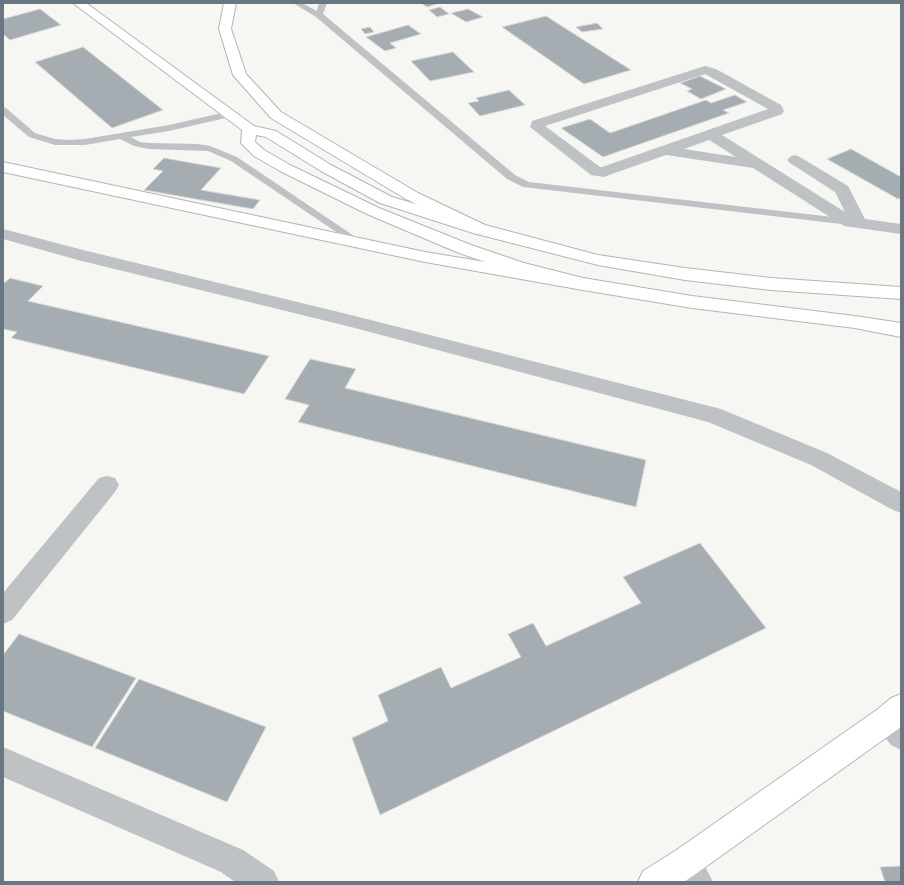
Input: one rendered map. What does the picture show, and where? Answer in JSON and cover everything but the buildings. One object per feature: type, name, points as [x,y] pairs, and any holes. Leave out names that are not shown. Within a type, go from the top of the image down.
[{"type":"main road","points":[[79,3],[249,129],[271,134],[326,168],[386,200],[478,229],[598,260],[686,274],[836,290],[901,293]]},
{"type":"main road","points":[[230,3],[225,29],[240,75],[276,115],[412,196],[478,229]]},
{"type":"main road","points":[[249,129],[248,143],[259,153],[285,168],[373,211],[465,249],[518,267],[583,284]]},
{"type":"main road","points":[[3,167],[425,257],[692,302],[855,322],[901,330]]},
{"type":"main road","points":[[654,882],[691,872],[897,721]]},
{"type":"street","points":[[705,70],[776,108],[777,111],[711,134],[604,172],[596,172],[536,127],[536,124],[705,70]]},
{"type":"street","points":[[711,134],[761,166],[855,222],[901,229]]},
{"type":"street","points":[[665,151],[761,166]]},
{"type":"street","points":[[795,160],[842,188],[855,222]]},
{"type":"street","points":[[3,234],[84,256],[351,321],[713,415],[819,459],[901,503]]},
{"type":"street","points":[[3,612],[107,485]]},
{"type":"street","points":[[3,762],[232,861],[263,882]]},
{"type":"lane","points":[[297,3],[319,16],[511,177],[528,185],[855,222]]},
{"type":"lane","points":[[319,16],[323,3]]},
{"type":"lane","points":[[3,110],[32,135],[54,142],[85,142],[196,122],[230,114]]},
{"type":"lane","points":[[121,136],[137,144],[149,146],[198,147],[210,149],[234,159],[358,242]]}]
